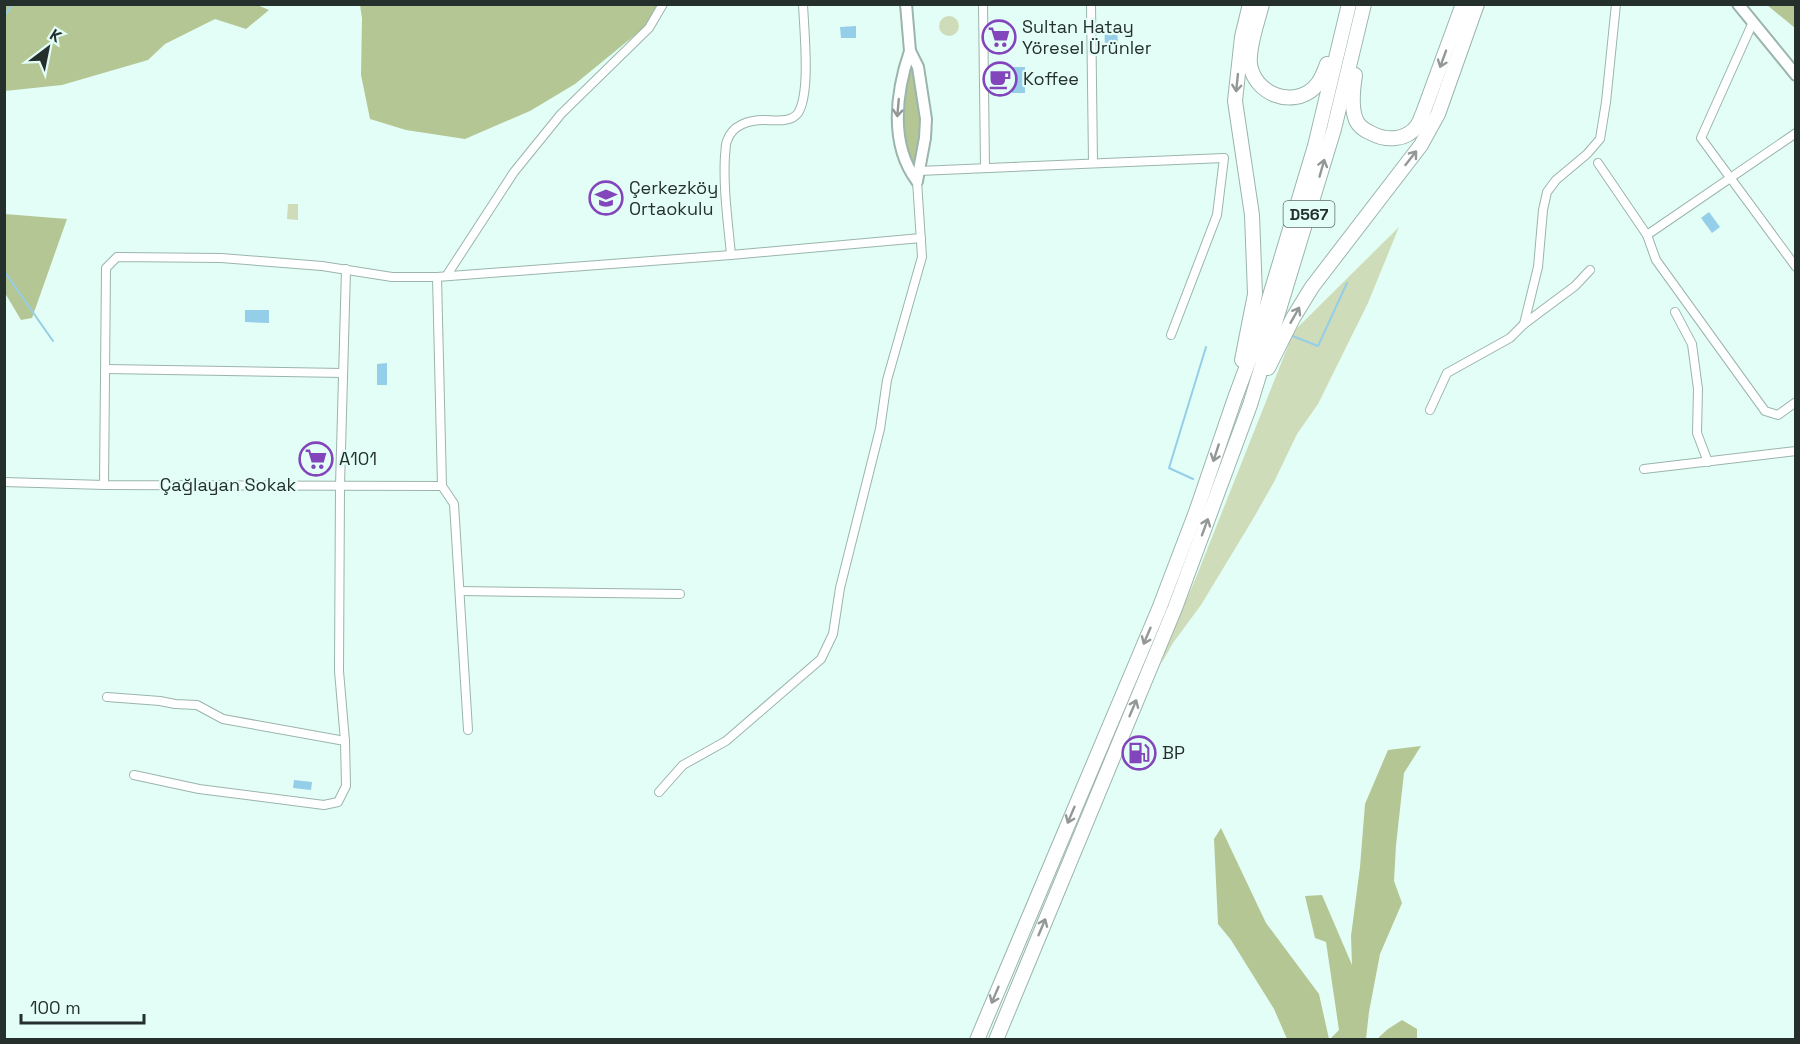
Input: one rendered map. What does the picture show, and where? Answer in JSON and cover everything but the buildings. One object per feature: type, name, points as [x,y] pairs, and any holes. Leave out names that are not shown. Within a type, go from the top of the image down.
[{"type":"highway","points":[[1235,398],[1255,294],[1252,215],[1235,101],[1242,37],[1250,4]]},
{"type":"highway","points":[[1262,4],[1251,48],[1250,62],[1253,75],[1260,85],[1269,93],[1280,97],[1296,97],[1312,90],[1321,80],[1347,11]]},
{"type":"highway","name":"D567","points":[[996,1040],[1175,608],[1250,405],[1318,183],[1364,4]]},
{"type":"highway","points":[[1361,21],[1353,91],[1355,118],[1363,129],[1390,140],[1405,135],[1417,127],[1463,4]]},
{"type":"highway","points":[[1250,405],[1293,318],[1312,287],[1421,145],[1438,114],[1478,4]]},
{"type":"highway","name":"D567","points":[[976,1040],[1159,609],[1196,512],[1257,339],[1311,157],[1347,11]]},
{"type":"street","points":[[447,275],[514,172],[561,114],[649,28],[663,4]]},
{"type":"street","points":[[731,255],[724,170],[726,141],[737,127],[744,123],[792,119],[797,115],[804,99],[805,82],[803,4]]},
{"type":"street","points":[[906,4],[910,51],[900,87],[897,127],[911,173],[918,176],[985,167],[1224,158],[1217,215],[1171,335]]},
{"type":"street","points":[[983,4],[985,167]]},
{"type":"street","points":[[1090,4],[1093,163]]},
{"type":"street","points":[[1524,324],[1538,267],[1546,192],[1600,139],[1616,4]]},
{"type":"street","points":[[1738,4],[1796,75]]},
{"type":"street","points":[[1753,22],[1701,138],[1796,267]]},
{"type":"street","points":[[659,792],[683,765],[726,741],[821,659],[833,634],[840,588],[880,429],[886,380],[922,257],[918,176],[926,119],[918,67],[910,51]]},
{"type":"street","points":[[1647,235],[1796,133]]},
{"type":"street","points":[[1598,163],[1647,235],[1656,260],[1765,411],[1778,415],[1796,402]]},
{"type":"street","points":[[104,485],[106,268],[117,257],[221,258],[322,266],[392,277],[437,276],[731,255],[921,238]]},
{"type":"street","points":[[555,267],[555,278]]},
{"type":"street","points":[[134,775],[200,789],[324,805],[338,802],[346,786],[339,671],[340,486],[346,269]]},
{"type":"street","points":[[1430,410],[1447,373],[1510,338],[1524,324],[1575,286],[1590,270]]},
{"type":"street","points":[[437,276],[442,486],[454,504],[468,730]]},
{"type":"street","points":[[1675,312],[1692,344],[1698,389],[1697,433],[1708,462]]},
{"type":"street","points":[[106,369],[343,373]]},
{"type":"street","points":[[1644,470],[1796,451]]},
{"type":"street","name":"Çağlayan Sokak","points":[[4,482],[104,485],[442,486]]},
{"type":"street","points":[[459,591],[680,594]]},
{"type":"street","points":[[108,697],[197,705],[223,719],[345,741]]},
{"type":"green space","points":[[255,4],[269,10],[246,29],[215,19],[165,44],[148,60],[62,85],[5,91],[5,5]]},
{"type":"green space","points":[[360,5],[659,5],[646,26],[575,84],[530,111],[465,139],[406,130],[370,119],[361,75],[362,18]]},
{"type":"green space","points":[[1767,5],[1795,5],[1795,28]]},
{"type":"green space","points":[[949,16],[956,19],[959,26],[956,33],[949,36],[942,33],[939,26],[942,19]]},
{"type":"green space","points":[[911,59],[924,125],[914,174],[900,123],[903,83]]},
{"type":"green space","points":[[288,204],[298,204],[298,220],[287,219]]},
{"type":"green space","points":[[5,214],[67,219],[32,318],[21,320],[5,293]]},
{"type":"green space","points":[[1399,227],[1368,303],[1318,404],[1297,434],[1253,519],[1201,605],[1173,643],[1161,664],[1169,639],[1195,580],[1294,331]]},
{"type":"green space","points":[[1421,746],[1404,773],[1394,881],[1402,903],[1380,954],[1366,1039],[1330,1039],[1339,1030],[1326,942],[1315,938],[1305,896],[1322,895],[1352,965],[1351,936],[1365,804],[1388,750]]},
{"type":"green space","points":[[1221,828],[1266,923],[1319,994],[1329,1039],[1287,1039],[1274,1009],[1231,940],[1218,924],[1214,839]]},
{"type":"green space","points":[[1402,1020],[1417,1029],[1417,1039],[1377,1039],[1388,1029]]},
{"type":"water","points":[[1104,25],[1117,25],[1118,45],[1105,45]]},
{"type":"water","points":[[856,26],[856,38],[841,38],[840,27]]},
{"type":"water","points":[[1012,67],[1025,67],[1025,93],[1012,93]]},
{"type":"water","points":[[1709,212],[1720,227],[1712,233],[1701,218]]},
{"type":"water","points":[[245,310],[269,310],[269,323],[245,322]]},
{"type":"water","points":[[387,363],[387,385],[377,385],[377,364]]},
{"type":"water","points":[[294,780],[312,782],[311,790],[293,788]]},
{"type":"waterway","points":[[4,16],[13,4]]},
{"type":"waterway","points":[[4,271],[53,341]]},
{"type":"waterway","points":[[1290,335],[1318,346],[1347,283]]},
{"type":"waterway","points":[[1193,479],[1169,468],[1206,347]]},
{"type":"place","name":"Sultan Hatay Yöresel Ürünler","points":[[999,37]]},
{"type":"place","name":"Koffee","points":[[1000,79]]},
{"type":"place","name":"Çerkezköy Ortaokulu","points":[[606,198]]},
{"type":"place","name":"A101","points":[[316,459]]},
{"type":"place","name":"BP","points":[[1139,753]]}]
